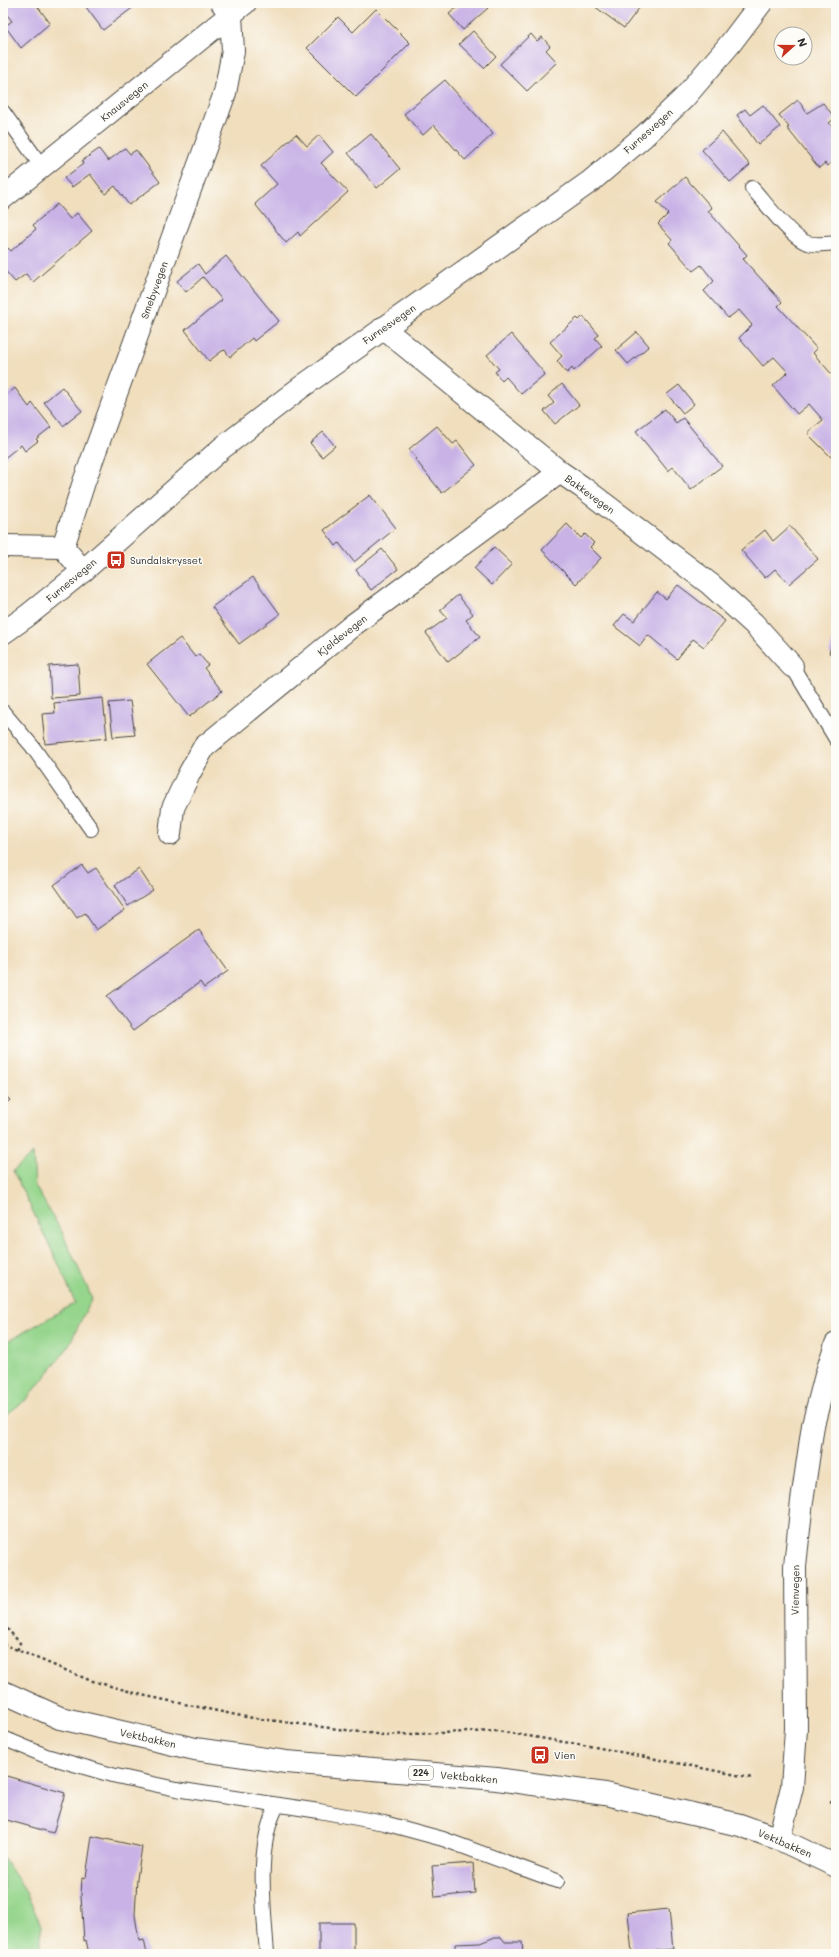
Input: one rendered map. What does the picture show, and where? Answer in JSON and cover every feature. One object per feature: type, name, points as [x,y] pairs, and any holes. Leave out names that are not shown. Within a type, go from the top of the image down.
[{"type":"street","name":"Furnesvegen","points":[[3,633],[27,616],[83,571],[222,448],[300,388],[591,181],[643,137],[684,98],[730,44],[761,3]]},
{"type":"street","name":"Knausvegen","points":[[3,198],[232,7]]},
{"type":"street","name":"Smebyvegen","points":[[63,548],[84,482],[225,94],[233,51],[232,7]]},
{"type":"street","name":"Bakkevegen","points":[[383,328],[560,472],[710,584],[754,624],[792,666]]},
{"type":"street","name":"Kjeldevegen","points":[[170,834],[173,808],[204,747],[353,625],[560,472]]},
{"type":"street","points":[[3,546],[63,548],[83,571]]},
{"type":"street","name":"Vienvegen","points":[[779,1839],[792,1787],[796,1729],[795,1566],[799,1530],[813,1425],[836,1344]]},
{"type":"street","name":"Vektbakken","points":[[3,1692],[60,1718],[195,1749],[286,1762],[497,1779],[604,1794],[740,1825],[779,1839],[836,1866]]},
{"type":"lane","points":[[3,112],[42,167]]},
{"type":"lane","points":[[752,188],[791,231],[804,242],[821,245],[836,243]]},
{"type":"lane","points":[[792,666],[836,739]]},
{"type":"lane","points":[[3,712],[32,746],[91,829]]},
{"type":"lane","points":[[3,1738],[46,1756],[112,1775],[176,1789],[362,1819],[443,1839],[557,1881]]},
{"type":"lane","points":[[267,1954],[263,1891],[264,1847],[272,1815],[277,1806]]},
{"type":"path","points":[[3,1624],[20,1643],[17,1651]]},
{"type":"path","points":[[3,1644],[89,1680],[146,1696],[246,1717],[384,1735],[497,1731],[595,1747],[752,1778]]},
{"type":"path","points":[[829,1801],[836,1803]]},
{"type":"green space","points":[[33,1153],[35,1186],[62,1232],[92,1298],[67,1349],[27,1399],[3,1417],[3,1344],[75,1303],[60,1267],[13,1171]]},
{"type":"green space","points":[[3,1857],[25,1890],[41,1925],[41,1954],[3,1954]]},
{"type":"building","points":[[3,3],[35,3],[50,23],[21,48],[5,26],[12,21],[3,10]]},
{"type":"building","points":[[83,3],[139,3],[103,30]]},
{"type":"building","points":[[458,3],[483,3],[488,8],[463,30],[449,14],[460,5]]},
{"type":"building","points":[[590,3],[643,3],[624,28]]},
{"type":"building","points":[[376,9],[410,43],[356,97],[307,48],[338,17],[353,32]]},
{"type":"building","points":[[473,31],[496,56],[484,68],[459,44]]},
{"type":"building","points":[[531,34],[537,41],[542,37],[550,46],[546,50],[557,62],[527,91],[500,64]]},
{"type":"building","points":[[445,80],[493,134],[465,160],[434,125],[423,135],[404,114]]},
{"type":"building","points":[[798,100],[807,113],[823,103],[835,118],[829,123],[836,132],[836,159],[827,166],[825,163],[819,168],[787,128],[789,127],[779,115]]},
{"type":"building","points":[[763,105],[780,127],[758,145],[737,115],[745,109],[750,115]]},
{"type":"building","points":[[722,132],[750,165],[730,182],[702,150]]},
{"type":"building","points":[[296,134],[307,146],[319,135],[333,152],[321,163],[348,192],[300,236],[298,232],[286,243],[255,204],[277,184],[261,166]]},
{"type":"building","points":[[371,134],[400,169],[377,188],[348,153]]},
{"type":"building","points":[[125,148],[130,154],[136,150],[160,182],[129,205],[115,186],[105,194],[90,174],[72,187],[64,178],[83,164],[82,161],[99,149],[108,161]]},
{"type":"building","points":[[685,177],[712,208],[708,211],[747,255],[743,259],[782,302],[778,306],[817,349],[813,353],[836,379],[836,458],[834,460],[809,435],[809,431],[823,420],[809,404],[797,414],[773,386],[788,372],[774,357],[763,366],[739,338],[752,325],[739,310],[728,318],[704,291],[714,281],[701,265],[693,271],[669,243],[672,240],[658,224],[668,214],[657,202]]},
{"type":"building","points":[[57,204],[70,219],[77,213],[92,231],[33,282],[26,274],[15,282],[3,268],[3,252],[8,248],[11,251],[36,229],[33,225]]},
{"type":"building","points":[[226,256],[279,321],[254,341],[252,338],[230,357],[225,350],[209,361],[185,330],[222,300],[203,277],[186,292],[177,281],[198,264],[205,274]]},
{"type":"building","points":[[583,316],[599,335],[595,338],[602,346],[574,371],[572,368],[567,373],[557,361],[562,356],[550,342],[577,318],[579,320]]},
{"type":"building","points":[[637,332],[649,346],[628,364],[616,350]]},
{"type":"building","points":[[511,334],[545,374],[521,394],[506,377],[502,381],[495,372],[499,369],[487,355]]},
{"type":"building","points":[[562,384],[579,405],[555,424],[544,411],[554,403],[548,396]]},
{"type":"building","points":[[679,385],[694,404],[683,413],[667,394]]},
{"type":"building","points":[[62,387],[82,411],[63,426],[44,402]]},
{"type":"building","points":[[15,388],[29,407],[32,403],[51,427],[36,439],[38,441],[25,451],[21,445],[3,459],[3,398]]},
{"type":"building","points":[[665,409],[676,423],[683,418],[722,466],[691,490],[673,467],[668,471],[636,431]]},
{"type":"building","points":[[437,426],[453,444],[457,441],[476,465],[442,493],[415,459],[416,458],[409,449]]},
{"type":"building","points":[[323,432],[335,446],[322,457],[310,443]]},
{"type":"building","points":[[370,495],[396,528],[354,562],[339,543],[336,546],[324,530]]},
{"type":"building","points":[[567,524],[581,538],[585,534],[594,543],[590,547],[601,558],[576,584],[542,550]]},
{"type":"building","points":[[790,526],[818,559],[789,584],[775,569],[765,578],[741,550],[765,530],[773,541]]},
{"type":"building","points":[[494,547],[512,564],[492,585],[474,568]]},
{"type":"building","points":[[382,549],[398,569],[371,590],[356,570]]},
{"type":"building","points":[[253,577],[280,614],[239,644],[212,607]]},
{"type":"building","points":[[678,585],[725,621],[704,647],[693,639],[677,659],[648,635],[640,646],[614,626],[624,614],[634,621],[657,592],[666,599]]},
{"type":"building","points":[[458,595],[473,614],[466,620],[480,637],[448,662],[426,633],[447,618],[440,610]]},
{"type":"building","points":[[836,630],[836,655],[829,653]]},
{"type":"building","points":[[180,638],[195,657],[199,654],[208,665],[204,668],[222,691],[189,717],[147,664]]},
{"type":"building","points":[[78,664],[80,696],[51,698],[49,666]]},
{"type":"building","points":[[103,698],[107,738],[45,744],[42,714],[55,713],[54,703]]},
{"type":"building","points":[[130,701],[135,735],[113,737],[109,703]]},
{"type":"building","points":[[82,865],[88,873],[96,868],[125,910],[96,930],[85,913],[77,918],[54,885]]},
{"type":"building","points":[[139,869],[153,890],[128,906],[115,885]]},
{"type":"building","points":[[199,930],[228,971],[204,988],[200,982],[133,1031],[107,996]]},
{"type":"building","points":[[3,1093],[10,1100],[3,1106]]},
{"type":"building","points":[[3,1775],[65,1793],[53,1833],[3,1819]]},
{"type":"building","points":[[92,1836],[142,1847],[137,1878],[135,1915],[139,1941],[144,1940],[147,1954],[89,1954],[86,1940],[84,1941],[81,1896],[82,1878],[86,1877]]},
{"type":"building","points":[[473,1863],[475,1893],[435,1897],[432,1866]]},
{"type":"building","points":[[669,1909],[673,1949],[632,1953],[628,1913]]},
{"type":"building","points":[[319,1923],[354,1923],[354,1954],[319,1954]]},
{"type":"building","points":[[495,1937],[501,1937],[505,1942],[522,1942],[523,1954],[455,1954],[455,1944],[480,1943]]},
{"type":"place","name":"Sundalskrysset","points":[[116,560]]},
{"type":"place","name":"Vien","points":[[540,1755]]}]
